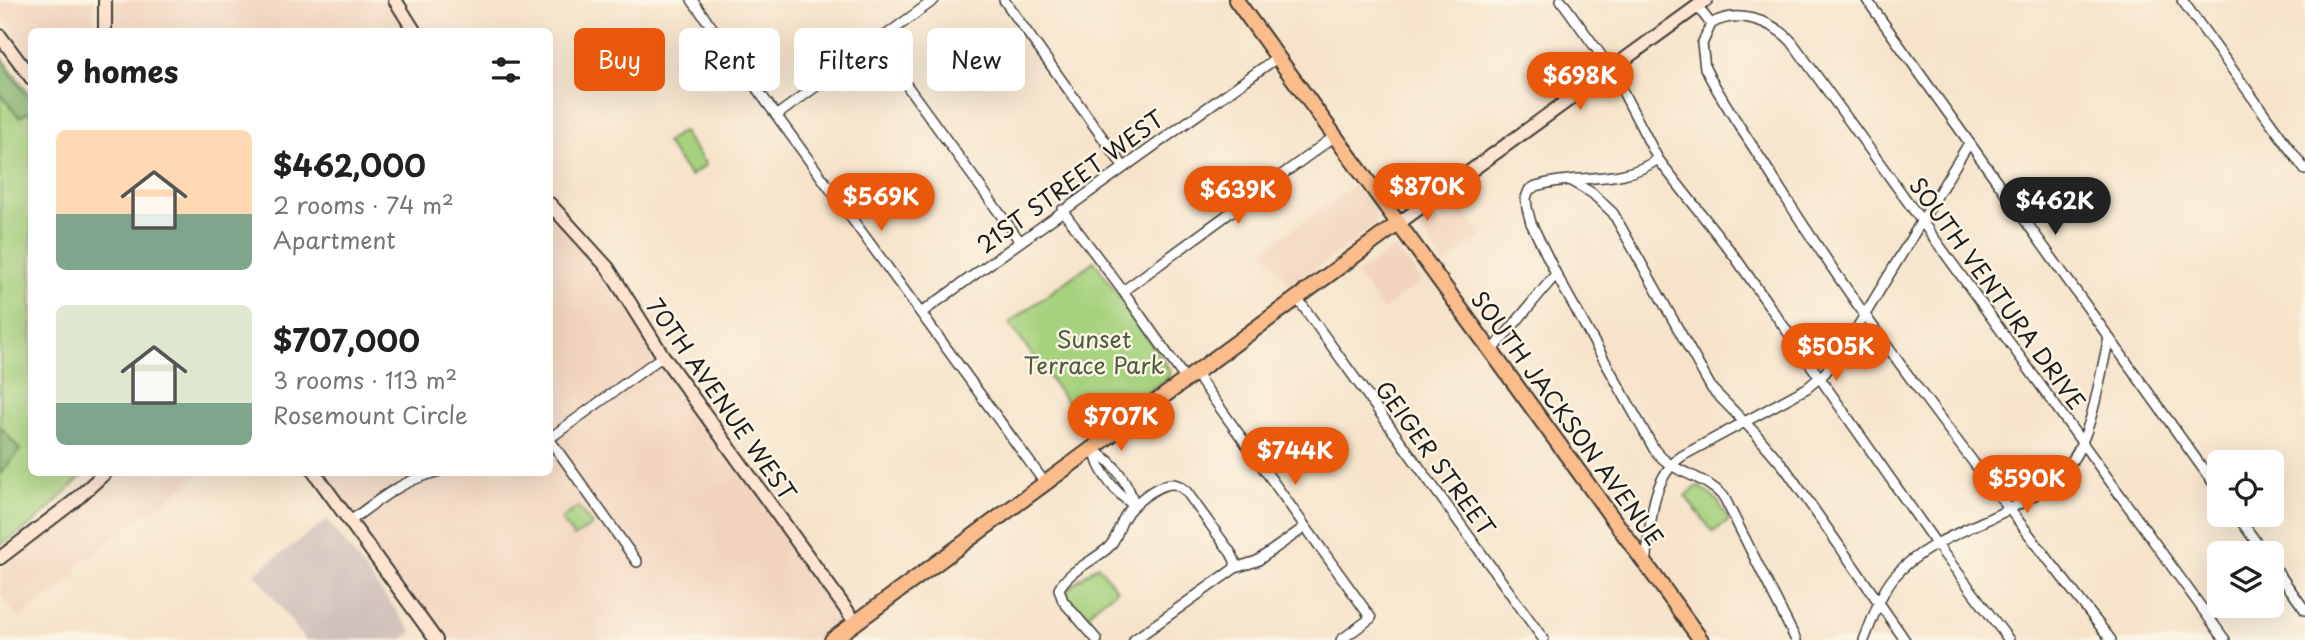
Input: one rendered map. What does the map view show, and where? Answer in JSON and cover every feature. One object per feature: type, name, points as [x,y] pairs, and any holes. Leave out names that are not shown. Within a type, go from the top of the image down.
[{"type":"main road","name":"SOUTH JACKSON AVENUE","points":[[1236,0],[1701,640]]},
{"type":"main road","points":[[832,640],[1045,483],[1095,451],[1190,377],[1399,223]]},
{"type":"street","points":[[105,0],[105,28]]},
{"type":"street","points":[[395,0],[412,28]]},
{"type":"street","points":[[692,0],[1045,483]]},
{"type":"street","points":[[896,28],[934,0]]},
{"type":"street","points":[[1004,0],[1123,166]]},
{"type":"street","points":[[1561,0],[1611,69],[1658,159],[1735,257],[1937,545],[2010,640]]},
{"type":"street","points":[[1867,0],[2207,474]]},
{"type":"street","points":[[2182,0],[2305,170]]},
{"type":"street","points":[[1399,223],[1702,3],[1711,24],[1702,44],[1707,72],[1801,222],[2008,508],[2111,640]]},
{"type":"street","name":"SOUTH VENTURA DRIVE","points":[[1711,24],[1724,17],[1741,17],[1767,24],[1785,34],[2225,640]]},
{"type":"street","points":[[0,36],[28,74]]},
{"type":"street","name":"21ST STREET WEST","points":[[921,313],[1019,240],[1278,57]]},
{"type":"street","points":[[777,115],[810,91]]},
{"type":"street","points":[[911,91],[1019,240]]},
{"type":"street","points":[[1124,291],[1335,136]]},
{"type":"street","points":[[1646,564],[1656,496],[1662,477],[1670,466],[1692,450],[1802,390],[1829,368],[1866,314],[1969,142]]},
{"type":"street","points":[[1658,159],[1640,169],[1618,176],[1544,183],[1528,193],[1527,208],[1556,274],[1654,449],[1670,466],[1705,480],[1724,497],[1796,640]]},
{"type":"street","points":[[1570,181],[1592,193],[1613,213],[1709,384],[1785,468],[1905,640]]},
{"type":"street","name":"70TH AVENUE WEST","points":[[553,207],[608,268],[663,356],[856,623]]},
{"type":"street","points":[[1062,210],[1305,527],[1371,618],[1341,640]]},
{"type":"street","points":[[1492,351],[1556,274]]},
{"type":"street","name":"GEIGER STREET","points":[[1297,298],[1544,640]]},
{"type":"street","points":[[1864,640],[1884,591],[1903,568],[1937,545],[2051,483],[2073,460],[2082,443],[2109,338]]},
{"type":"street","points":[[553,437],[663,356]]},
{"type":"street","points":[[553,443],[637,562]]},
{"type":"street","points":[[1095,451],[1098,464],[1123,499],[1134,505]]},
{"type":"street","points":[[0,558],[73,502],[102,476]]},
{"type":"street","points":[[317,476],[436,640]]},
{"type":"street","points":[[349,522],[405,482],[424,476]]},
{"type":"street","points":[[1097,640],[1063,601],[1059,589],[1065,580],[1110,546],[1134,505],[1166,485],[1179,485],[1186,491],[1231,553],[1235,568]]},
{"type":"street","points":[[1135,640],[1235,568],[1257,561],[1305,527]]},
{"type":"street","points":[[2284,581],[2305,610]]},
{"type":"shaded area","points":[[0,0],[94,0],[96,28],[28,28],[28,52],[0,13]]},
{"type":"shaded area","points":[[105,0],[395,0],[413,28],[105,28]]},
{"type":"shaded area","points":[[1354,185],[1376,217],[1375,224],[1292,287],[1264,250]]},
{"type":"shaded area","points":[[1458,200],[1483,237],[1445,264],[1421,230],[1421,226]]},
{"type":"shaded area","points":[[553,207],[594,251],[853,623],[832,640],[436,640],[316,476],[553,476]]},
{"type":"shaded area","points":[[1396,247],[1421,281],[1383,310],[1356,274]]},
{"type":"shaded area","points":[[116,476],[198,476],[75,567],[80,575],[19,619],[0,593],[0,571],[108,486]]},
{"type":"shaded area","points":[[327,520],[412,632],[402,640],[305,640],[255,573]]},
{"type":"green space","points":[[0,54],[28,93],[28,476],[82,476],[34,523],[0,545]]},
{"type":"green space","points":[[0,58],[28,98],[28,112],[19,117],[0,94]]},
{"type":"green space","points":[[682,131],[706,165],[690,176],[666,143]]},
{"type":"green space","name":"Sunset Terrace Park","points":[[1094,261],[1171,372],[1168,378],[1090,434],[1009,323]]},
{"type":"green space","points":[[0,426],[20,450],[0,474]]},
{"type":"green space","points":[[1698,486],[1718,501],[1729,521],[1713,532],[1685,496]]},
{"type":"green space","points":[[578,507],[592,525],[574,537],[561,519]]},
{"type":"green space","points":[[1098,565],[1117,590],[1095,607],[1084,620],[1065,591]]}]
